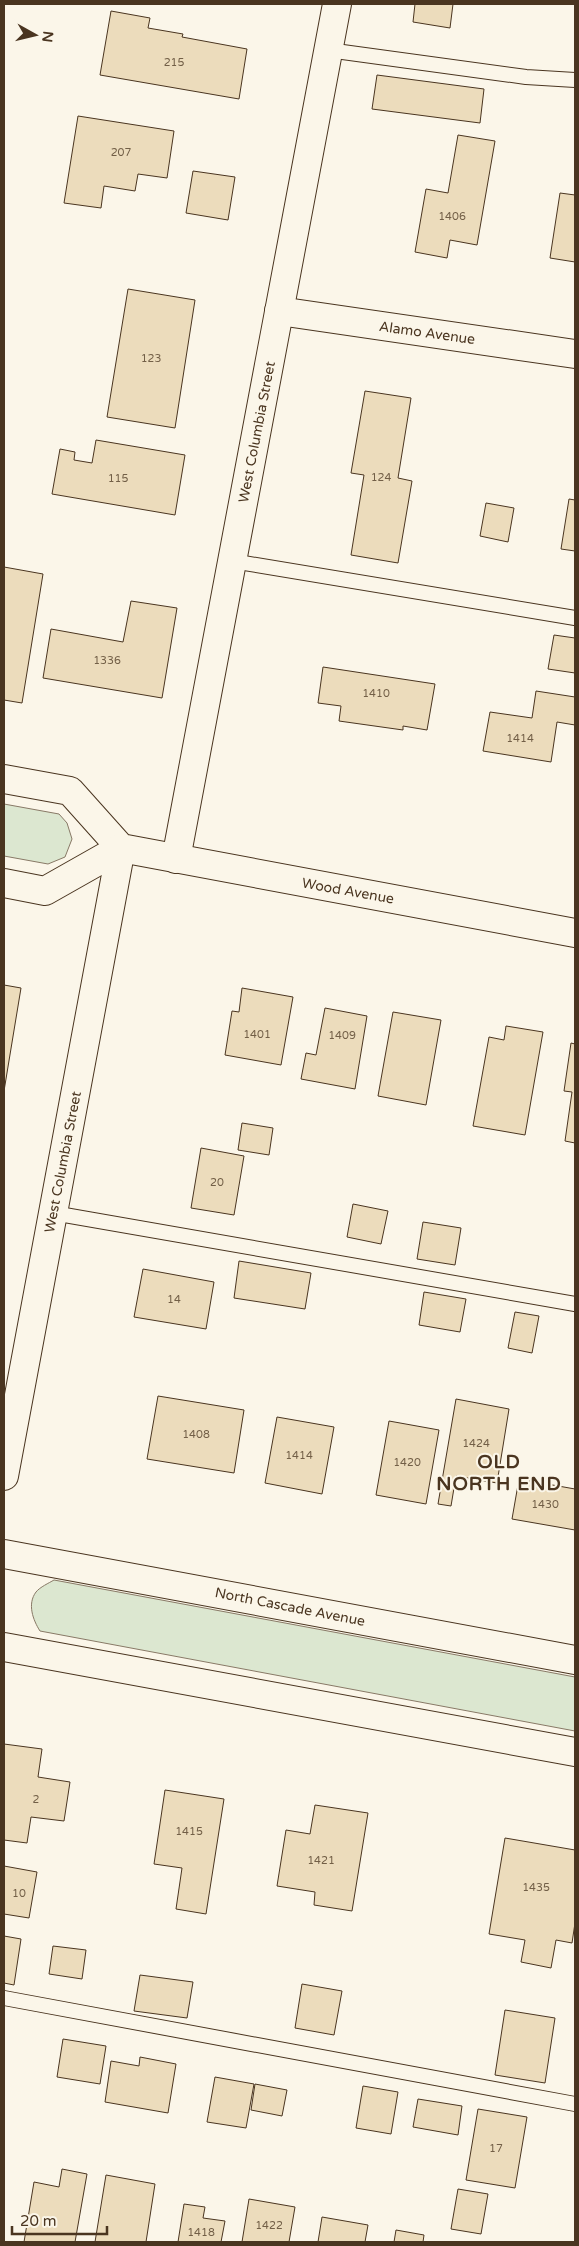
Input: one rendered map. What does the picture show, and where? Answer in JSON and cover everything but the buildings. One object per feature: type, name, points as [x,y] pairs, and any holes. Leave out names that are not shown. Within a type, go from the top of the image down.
[{"type":"street","name":"West Columbia Street","points":[[176,859],[336,4]]},
{"type":"street","name":"Alamo Avenue","points":[[279,311],[575,354]]},
{"type":"street","points":[[4,779],[70,792],[121,848],[45,891],[4,883]]},
{"type":"street","name":"West Columbia Street","points":[[4,1476],[121,848]]},
{"type":"street","name":"Wood Avenue","points":[[121,848],[575,933]]},
{"type":"street","name":"North Cascade Avenue","points":[[4,1554],[575,1660]]},
{"type":"street","points":[[4,1647],[575,1752]]},
{"type":"lane","points":[[328,50],[526,77],[575,80]]},
{"type":"lane","points":[[232,561],[575,618]]},
{"type":"lane","points":[[53,1213],[575,1304]]},
{"type":"lane","points":[[4,1998],[575,2104]]},
{"type":"green space","points":[[4,804],[59,814],[67,823],[72,839],[65,857],[48,864],[4,856]]},
{"type":"green space","points":[[54,1580],[575,1677],[575,1731],[40,1631],[33,1617],[31,1607],[33,1597],[38,1590]]},
{"type":"district","name":"OLD NORTH END","points":[[499,1473]]}]
